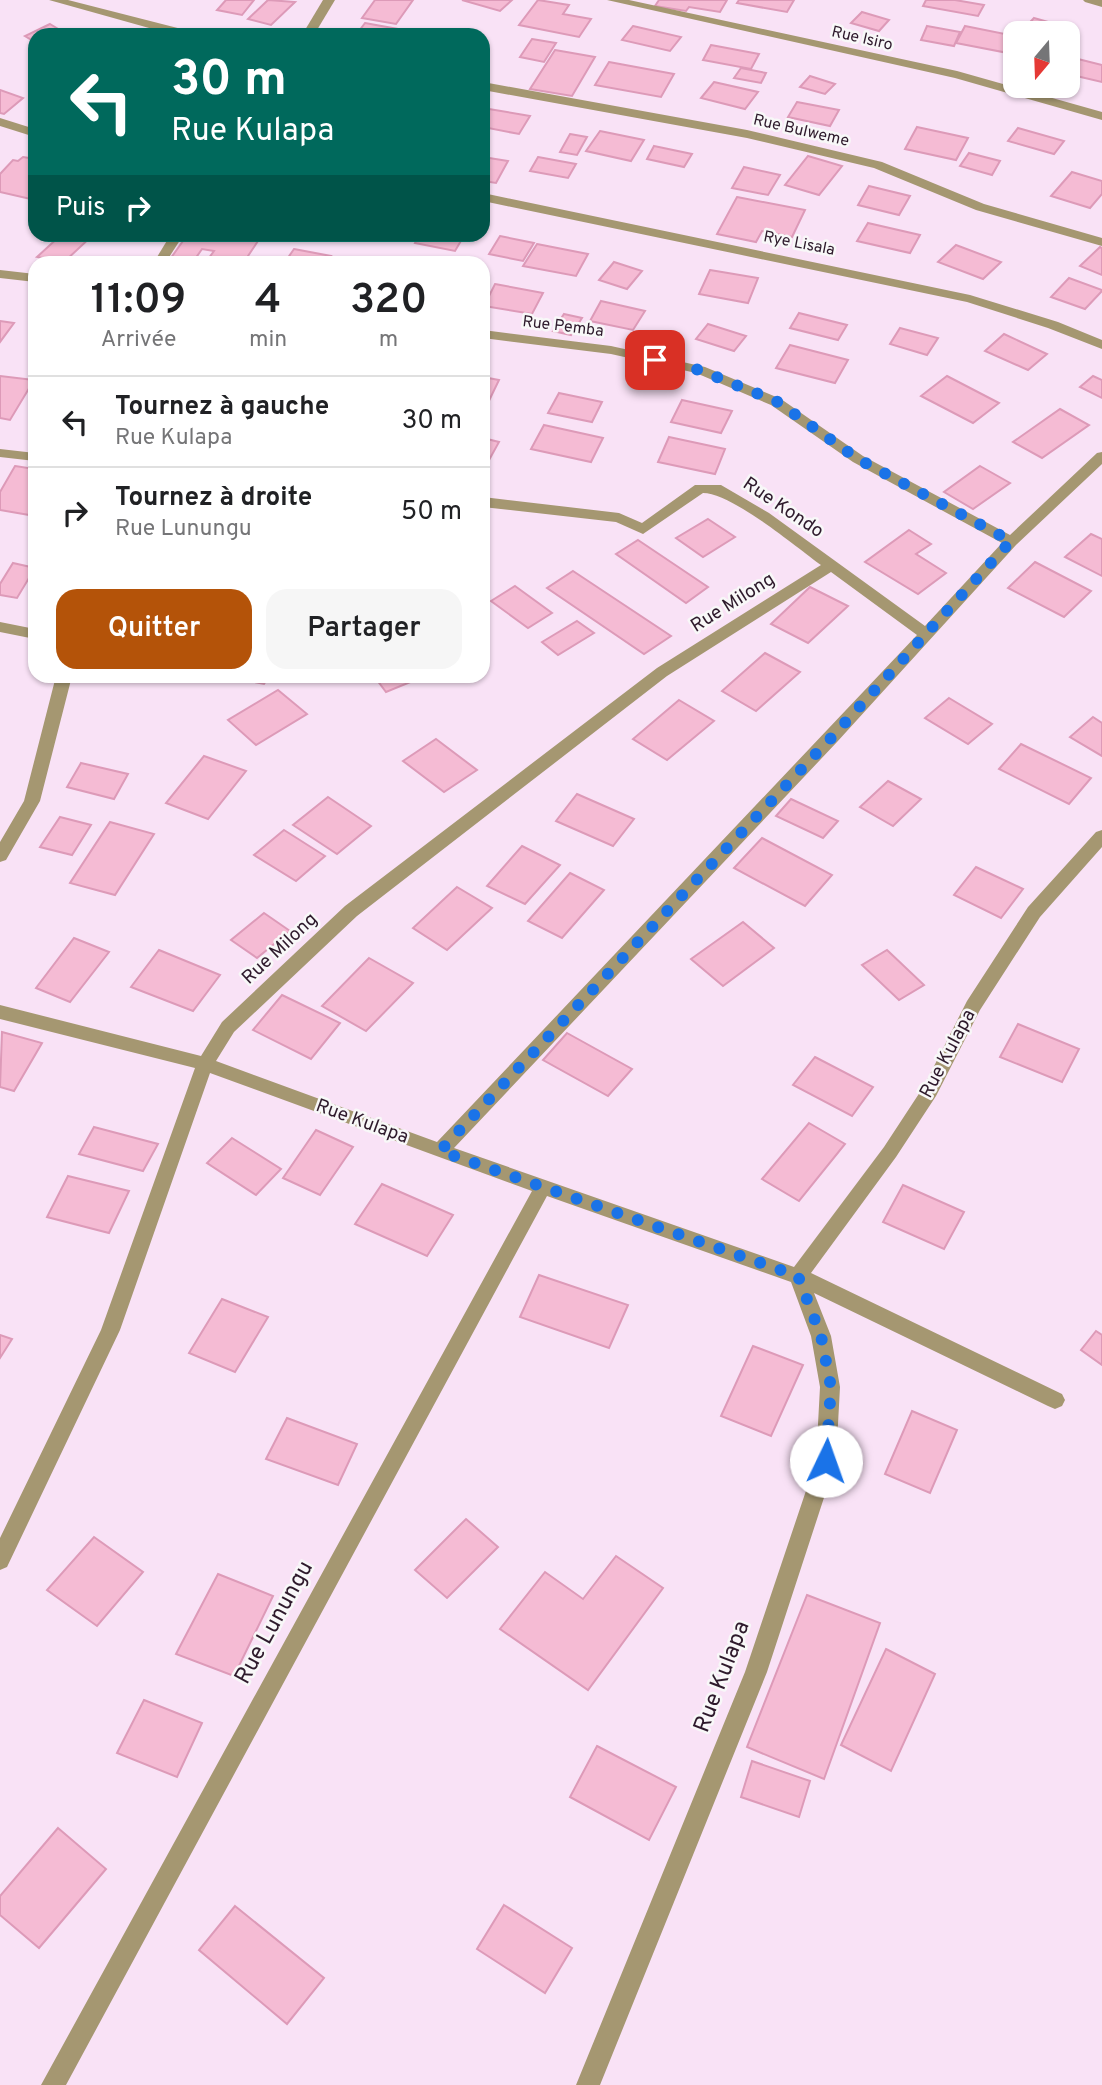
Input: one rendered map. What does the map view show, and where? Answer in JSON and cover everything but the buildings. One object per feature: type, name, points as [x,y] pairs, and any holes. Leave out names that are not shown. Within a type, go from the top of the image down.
[{"type":"street","points":[[55,0],[160,28]]},
{"type":"street","points":[[312,28],[329,0]]},
{"type":"street","name":"Rue Isiro","points":[[613,0],[957,75],[1102,116]]},
{"type":"street","points":[[1089,0],[1102,4]]},
{"type":"street","name":"Rue Bulweme","points":[[490,87],[747,134],[878,164],[979,207],[1102,242]]},
{"type":"street","points":[[0,122],[28,131]]},
{"type":"street","name":"Rye Lisala","points":[[490,198],[970,299],[1053,325],[1102,345]]},
{"type":"street","points":[[0,274],[28,277]]},
{"type":"street","name":"Rue Pemba","points":[[490,335],[611,350],[699,370],[776,401],[858,459],[1011,541]]},
{"type":"street","points":[[0,453],[28,456]]},
{"type":"street","points":[[440,1151],[1011,541],[1102,456]]},
{"type":"street","name":"Rue Kondo","points":[[490,503],[619,518],[643,528],[700,488],[716,488],[764,516],[926,634]]},
{"type":"street","name":"Rue Milong","points":[[0,1560],[110,1330],[205,1064],[228,1027],[351,911],[662,672],[832,565]]},
{"type":"street","points":[[0,627],[28,633]]},
{"type":"street","points":[[0,856],[32,801],[62,683]]},
{"type":"street","name":"Rue Kulapa","points":[[798,1276],[890,1152],[930,1091],[972,1006],[1034,912],[1102,836]]},
{"type":"street","name":"Rue Kulapa","points":[[0,1012],[205,1064],[440,1151],[798,1276],[1055,1400]]},
{"type":"street","name":"Rue Lunungu","points":[[53,2085],[543,1187]]},
{"type":"street","name":"Rue Kulapa","points":[[589,2085],[756,1672],[826,1461],[831,1387],[821,1336],[798,1276]]},
{"type":"route","points":[[655,360],[699,370],[776,401],[858,459],[1011,541],[831,738],[440,1151],[798,1276],[821,1336],[831,1387],[826,1461]]}]
